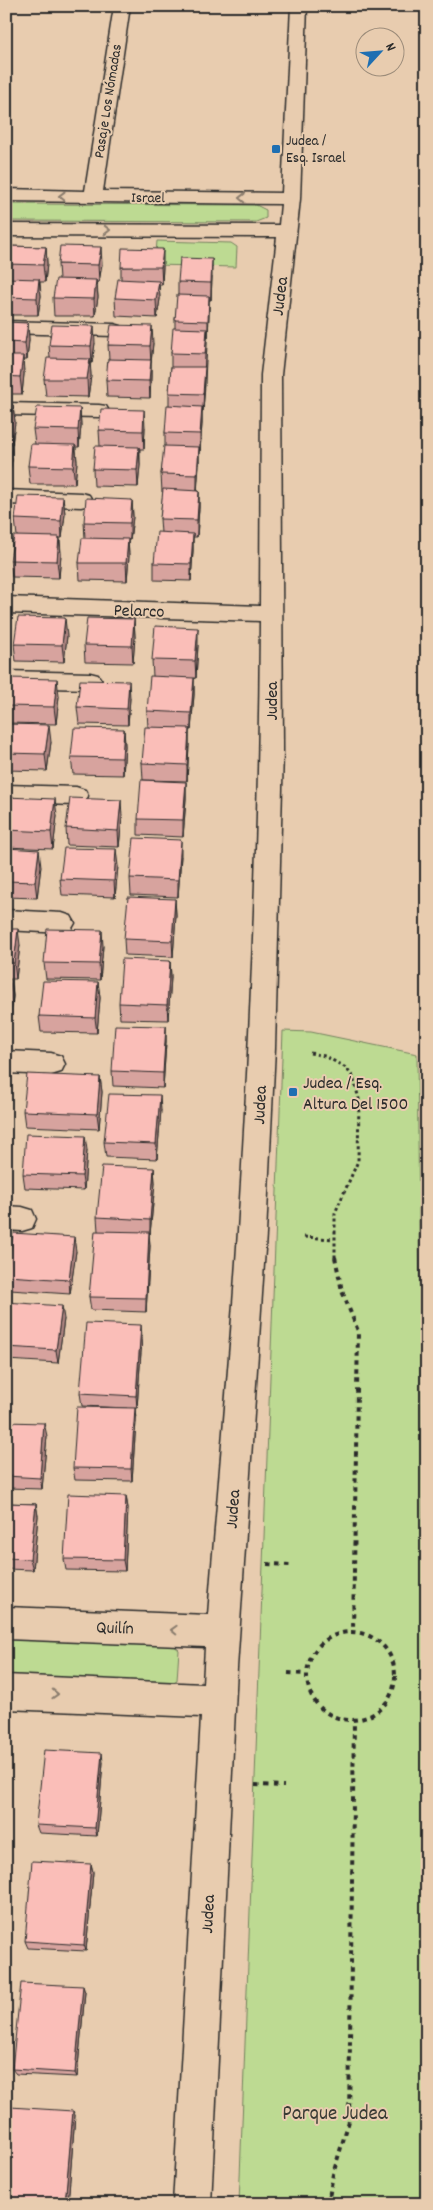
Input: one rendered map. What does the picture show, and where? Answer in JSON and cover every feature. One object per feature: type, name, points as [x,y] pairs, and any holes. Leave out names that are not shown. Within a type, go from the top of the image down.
[{"type":"street","name":"Pasaje Los Nómadas","points":[[93,196],[122,6]]},
{"type":"street","name":"Judea","points":[[192,2204],[218,1701],[252,1234],[262,1048],[271,751],[271,375],[291,198],[299,6]]},
{"type":"street","name":"Israel","points":[[6,195],[291,198]]},
{"type":"street","name":"Israel","points":[[6,230],[287,231]]},
{"type":"street","points":[[6,327],[114,330]]},
{"type":"street","points":[[6,409],[99,411]]},
{"type":"street","points":[[6,497],[81,500]]},
{"type":"street","name":"Pelarco","points":[[6,605],[271,614]]},
{"type":"street","points":[[6,679],[90,681]]},
{"type":"street","points":[[6,794],[76,796]]},
{"type":"street","points":[[6,920],[62,923]]},
{"type":"street","points":[[6,1062],[51,1064]]},
{"type":"street","name":"Quilín","points":[[6,1623],[223,1632]]},
{"type":"street","points":[[6,1692],[218,1701]]},
{"type":"path","points":[[310,1053],[328,1055],[344,1064],[355,1079],[360,1108],[358,1162],[334,1218],[334,1259],[342,1298],[358,1331],[353,1631]]},
{"type":"path","points":[[304,1237],[334,1239]]},
{"type":"path","points":[[353,1631],[368,1635],[380,1643],[389,1655],[394,1668],[395,1684],[390,1698],[382,1709],[369,1718],[354,1720],[340,1718],[327,1712],[315,1701],[309,1688],[306,1674],[309,1660],[315,1647],[332,1635],[353,1631]]},
{"type":"path","points":[[288,1672],[306,1674]]},
{"type":"path","points":[[328,2204],[333,2174],[349,2121],[354,1720]]},
{"type":"green space","points":[[6,204],[256,205],[266,210],[266,218],[256,222],[6,221]]},
{"type":"green space","points":[[157,241],[231,243],[237,247],[236,267],[155,265]]},
{"type":"green space","name":"Parque Judea","points":[[283,1031],[311,1032],[417,1054],[427,1899],[427,2204],[239,2204]]},
{"type":"green space","points":[[6,1636],[171,1643],[179,1650],[177,1680],[168,1685],[6,1679]]},
{"type":"building","points":[[6,246],[46,247],[43,265],[6,264]]},
{"type":"building","points":[[60,246],[101,247],[98,265],[58,264]]},
{"type":"building","points":[[122,248],[163,249],[161,267],[121,267]]},
{"type":"building","points":[[180,258],[212,259],[211,283],[178,282]]},
{"type":"building","points":[[6,278],[39,279],[37,298],[6,297]]},
{"type":"building","points":[[56,279],[96,280],[94,299],[53,298]]},
{"type":"building","points":[[118,279],[159,281],[156,300],[115,298]]},
{"type":"building","points":[[177,295],[209,296],[208,321],[175,320]]},
{"type":"building","points":[[6,322],[28,323],[25,343],[6,342]]},
{"type":"building","points":[[52,325],[94,326],[91,346],[49,345]]},
{"type":"building","points":[[111,325],[152,326],[150,346],[108,345]]},
{"type":"building","points":[[173,328],[207,329],[205,354],[171,353]]},
{"type":"building","points":[[6,356],[23,356],[20,377],[6,376]]},
{"type":"building","points":[[47,358],[90,359],[87,379],[44,379]]},
{"type":"building","points":[[108,359],[151,360],[149,381],[106,380]]},
{"type":"building","points":[[171,367],[205,367],[203,394],[169,393]]},
{"type":"building","points":[[6,405],[13,405],[10,426],[6,426]]},
{"type":"building","points":[[167,405],[202,407],[200,434],[165,433]]},
{"type":"building","points":[[37,407],[80,408],[78,430],[33,429]]},
{"type":"building","points":[[101,409],[144,410],[143,431],[99,430]]},
{"type":"building","points":[[6,442],[10,442],[6,464]]},
{"type":"building","points":[[31,444],[75,445],[73,467],[28,466]]},
{"type":"building","points":[[95,446],[139,447],[137,470],[93,469]]},
{"type":"building","points":[[164,446],[199,447],[197,475],[161,474]]},
{"type":"building","points":[[163,489],[199,491],[197,520],[160,519]]},
{"type":"building","points":[[18,496],[63,497],[61,521],[15,519]]},
{"type":"building","points":[[86,498],[132,500],[130,523],[84,522]]},
{"type":"building","points":[[157,532],[193,534],[191,564],[154,563]]},
{"type":"building","points":[[14,536],[59,537],[57,561],[10,560]]},
{"type":"building","points":[[82,538],[128,539],[126,563],[79,563]]},
{"type":"building","points":[[18,617],[65,618],[62,645],[14,644]]},
{"type":"building","points":[[87,618],[134,619],[132,646],[84,645]]},
{"type":"building","points":[[155,626],[198,628],[195,661],[152,660]]},
{"type":"building","points":[[150,676],[194,678],[191,713],[147,711]]},
{"type":"building","points":[[8,678],[57,679],[54,707],[6,706]]},
{"type":"building","points":[[80,680],[129,681],[127,709],[77,707]]},
{"type":"building","points":[[6,724],[49,725],[45,754],[6,753]]},
{"type":"building","points":[[145,727],[189,728],[187,765],[142,763]]},
{"type":"building","points":[[74,728],[124,729],[122,758],[71,757]]},
{"type":"building","points":[[141,780],[186,782],[183,820],[138,819]]},
{"type":"building","points":[[6,797],[55,799],[51,832],[6,830]]},
{"type":"building","points":[[70,798],[121,800],[118,831],[66,828]]},
{"type":"building","points":[[134,838],[181,840],[178,880],[130,878]]},
{"type":"building","points":[[6,848],[39,850],[35,882],[6,881]]},
{"type":"building","points":[[64,848],[116,849],[114,881],[60,879]]},
{"type":"building","points":[[128,897],[175,899],[172,941],[124,939]]},
{"type":"building","points":[[6,929],[18,929],[14,963],[6,963]]},
{"type":"building","points":[[47,929],[102,930],[99,964],[44,963]]},
{"type":"building","points":[[122,959],[170,961],[167,1005],[119,1003]]},
{"type":"building","points":[[6,980],[11,980],[7,1015],[6,1015]]},
{"type":"building","points":[[43,981],[98,982],[95,1018],[39,1016]]},
{"type":"building","points":[[115,1025],[166,1026],[163,1073],[112,1071]]},
{"type":"building","points":[[27,1074],[100,1077],[97,1114],[23,1111]]},
{"type":"building","points":[[109,1094],[160,1095],[156,1144],[104,1142]]},
{"type":"building","points":[[26,1134],[85,1136],[82,1176],[23,1174]]},
{"type":"building","points":[[102,1166],[154,1168],[150,1220],[97,1217]]},
{"type":"building","points":[[95,1231],[149,1232],[146,1298],[89,1297]]},
{"type":"building","points":[[13,1233],[74,1237],[69,1280],[7,1276]]},
{"type":"building","points":[[6,1302],[62,1306],[56,1350],[6,1347]]},
{"type":"building","points":[[86,1323],[141,1325],[136,1396],[80,1393]]},
{"type":"building","points":[[77,1407],[135,1408],[131,1469],[73,1468]]},
{"type":"building","points":[[6,1422],[44,1423],[40,1478],[6,1476]]},
{"type":"building","points":[[68,1494],[126,1496],[123,1560],[64,1559]]},
{"type":"building","points":[[6,1503],[36,1504],[30,1559],[6,1558]]},
{"type":"building","points":[[44,1750],[102,1753],[95,1828],[36,1825]]},
{"type":"building","points":[[32,1861],[91,1864],[84,1945],[25,1941]]},
{"type":"building","points":[[21,1983],[83,1986],[75,2073],[12,2069]]},
{"type":"building","points":[[10,2107],[73,2111],[65,2204],[6,2200],[6,2146]]},
{"type":"place","name":"Judea / Esq. Israel","points":[[276,149]]},
{"type":"place","name":"Judea / Esq. Altura Del 1500","points":[[293,1092]]}]
